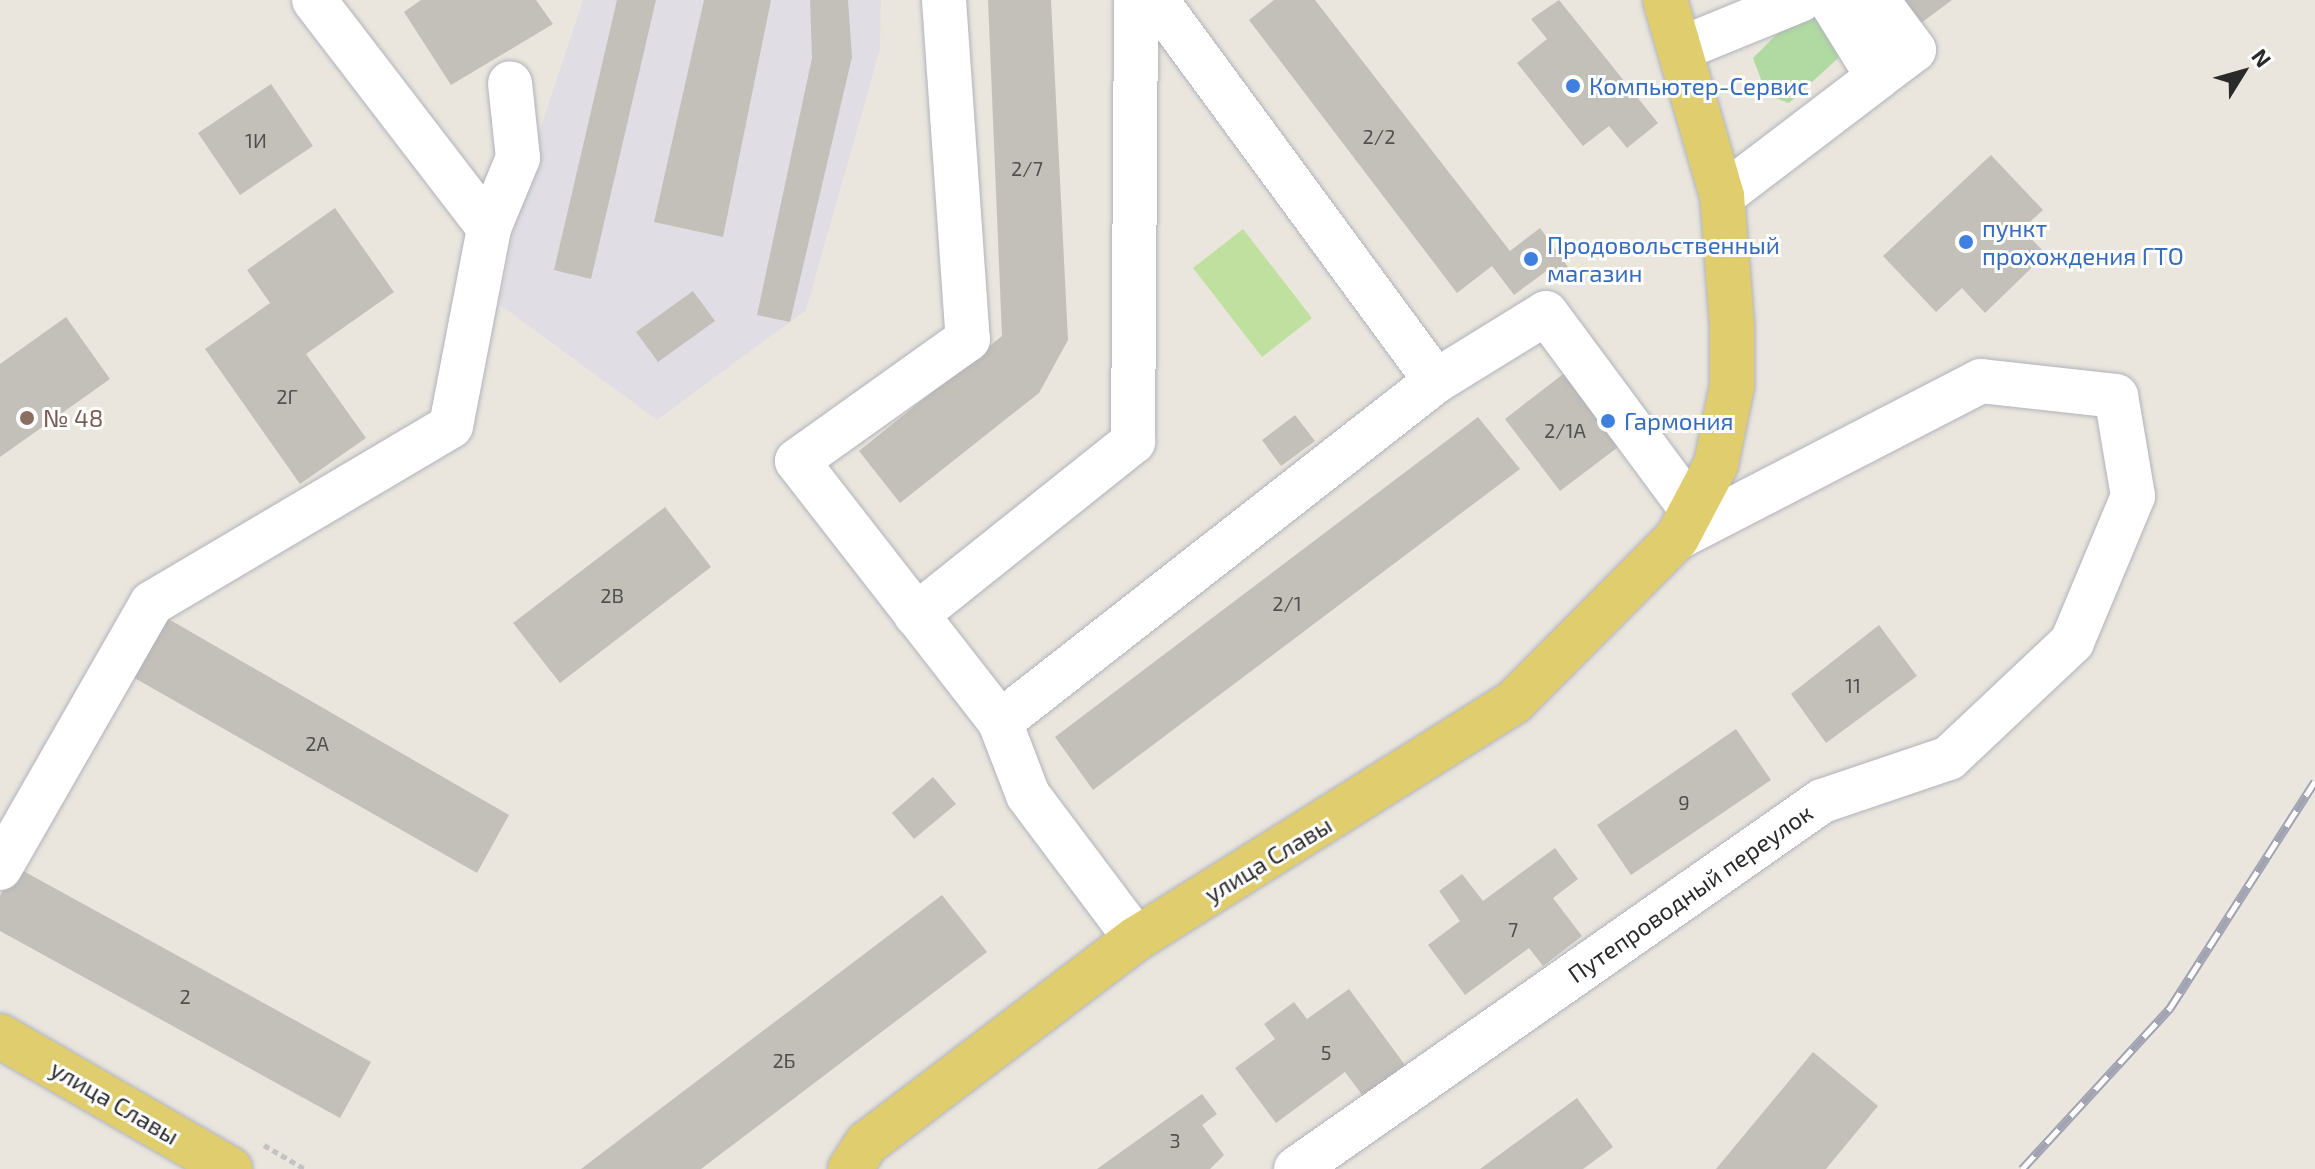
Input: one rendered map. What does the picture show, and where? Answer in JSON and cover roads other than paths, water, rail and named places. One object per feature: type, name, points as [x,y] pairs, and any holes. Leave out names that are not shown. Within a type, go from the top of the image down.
[{"type":"main road","name":"улица Славы","points":[[850,1169],[867,1143],[1136,939],[1514,702],[1684,524],[1716,464],[1732,386],[1722,196],[1665,0]]},
{"type":"main road","name":"улица Славы","points":[[0,1036],[230,1169]]},
{"type":"street","points":[[314,0],[489,228]]},
{"type":"street","points":[[944,0],[968,339],[797,461],[1000,722],[1028,795],[1136,939]]},
{"type":"street","points":[[916,615],[1133,442],[1136,0]]},
{"type":"street","points":[[1156,0],[1436,381]]},
{"type":"street","points":[[1680,49],[1800,0]]},
{"type":"street","points":[[1830,0],[1878,77]]},
{"type":"street","points":[[1722,196],[1914,50],[1877,0]]},
{"type":"street","points":[[0,868],[152,603],[451,426],[489,228],[518,158],[510,83]]},
{"type":"street","points":[[1000,722],[1436,381],[1546,313],[1684,524]]},
{"type":"street","name":"Путепроводный переулок","points":[[1296,1169],[1822,801],[1949,758],[2072,642],[2133,496],[2116,396],[1981,381],[1684,524]]},
{"type":"railway","points":[[2022,1169],[2170,1008],[2315,781]]},
{"type":"place","name":"Компьютер-Сервис","points":[[1573,86]]},
{"type":"place","name":"пункт прохождения ГТО","points":[[1966,242]]},
{"type":"place","name":"Продовольственный магазин","points":[[1531,259]]},
{"type":"place","name":"№ 48","points":[[27,418]]},
{"type":"place","name":"Гармония","points":[[1608,421]]}]
